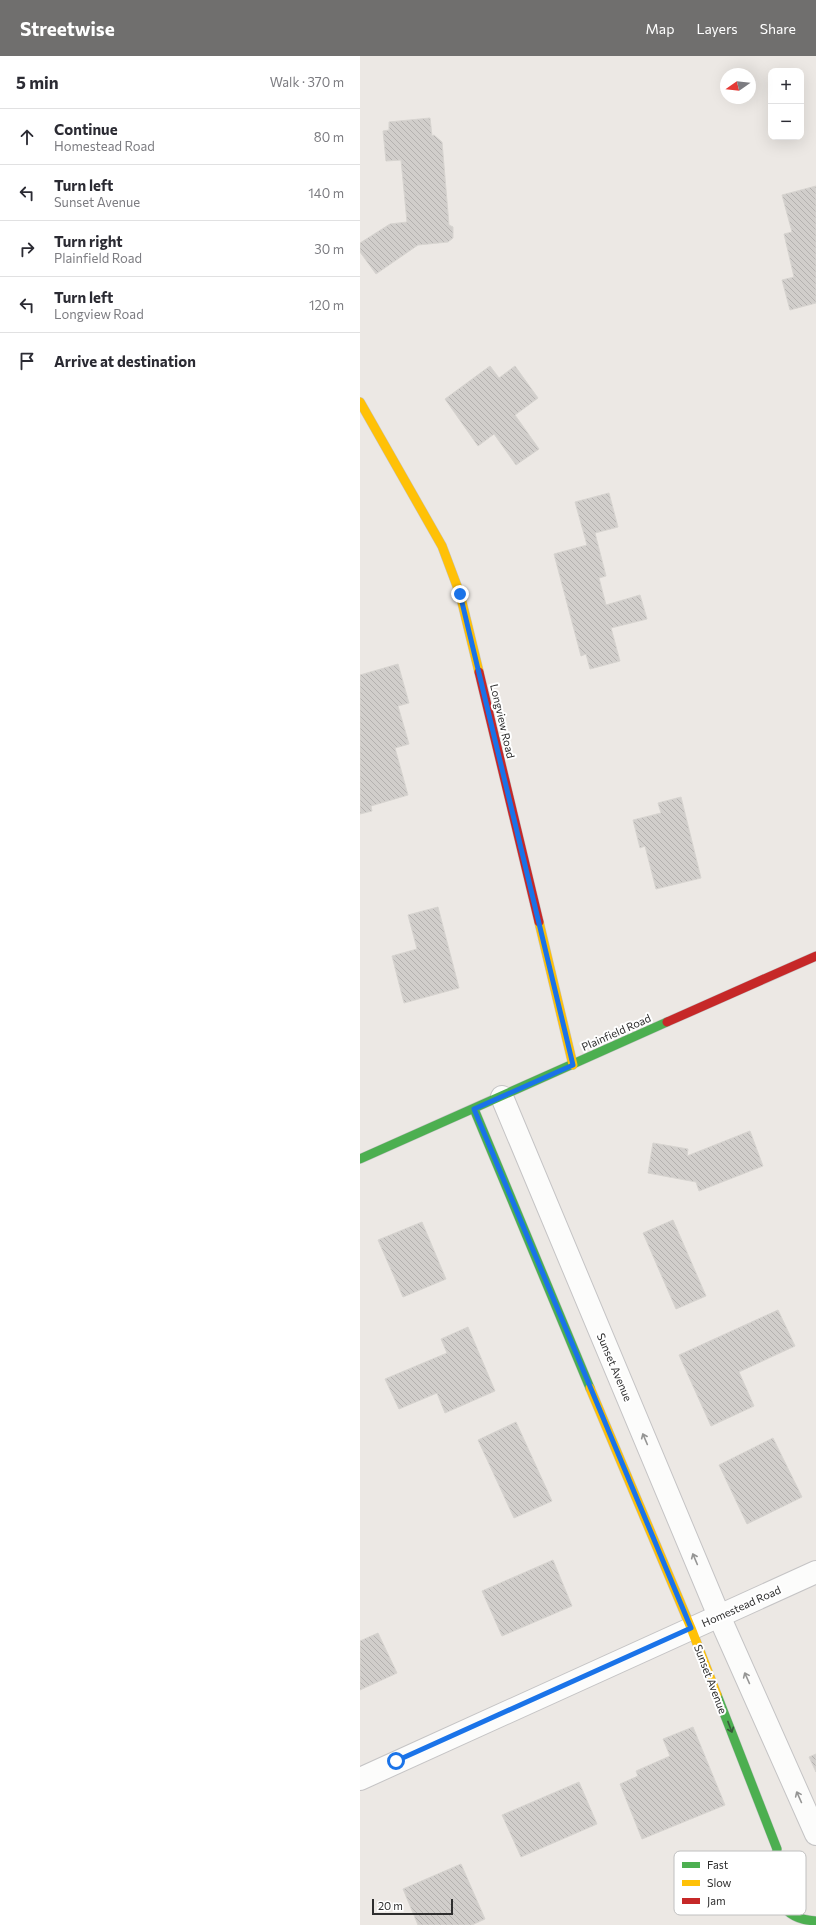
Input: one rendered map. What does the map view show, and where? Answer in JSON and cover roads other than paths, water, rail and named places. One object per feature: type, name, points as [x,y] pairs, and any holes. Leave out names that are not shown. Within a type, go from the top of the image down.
[{"type":"street","name":"Longview Road","points":[[360,402],[442,546],[460,594],[573,1065]]},
{"type":"street","name":"Plainfield Road","points":[[360,1159],[816,956]]},
{"type":"street","name":"Sunset Avenue","points":[[502,1097],[719,1616],[816,1834]]},
{"type":"street","name":"Sunset Avenue","points":[[474,1109],[691,1628],[777,1851]]},
{"type":"street","name":"Homestead Road","points":[[360,1779],[816,1572]]},
{"type":"street","name":"Sunset Avenue","points":[[792,1915],[809,1922],[816,1921]]}]
